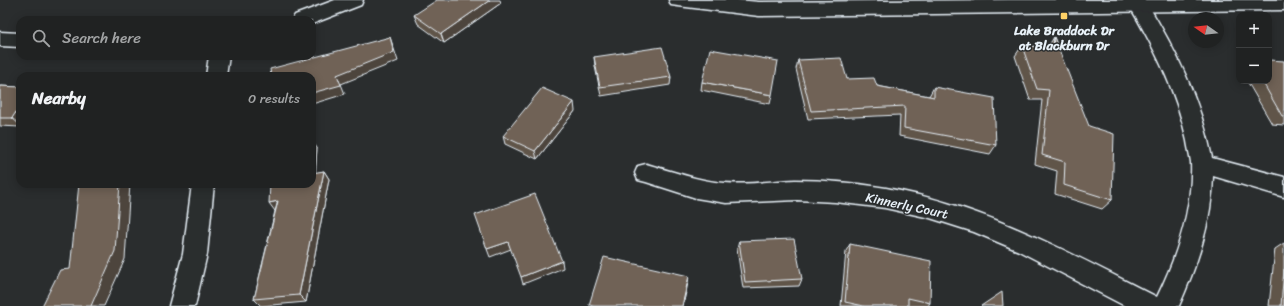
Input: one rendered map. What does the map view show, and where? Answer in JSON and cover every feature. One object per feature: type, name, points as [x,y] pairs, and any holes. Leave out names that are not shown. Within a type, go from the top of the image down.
[{"type":"street","points":[[312,16],[354,0]]},
{"type":"street","points":[[678,0],[712,5],[766,9],[1136,2],[1284,3]]},
{"type":"street","points":[[1136,2],[1172,63],[1191,110],[1196,127],[1202,164],[1199,205],[1193,233],[1176,284],[1166,306]]},
{"type":"street","points":[[0,39],[16,40]]},
{"type":"street","points":[[217,72],[218,60]]},
{"type":"street","points":[[1202,164],[1284,187]]},
{"type":"street","name":"Kinnerly Court","points":[[646,173],[696,188],[726,193],[797,190],[835,192],[885,198],[930,208],[978,223],[1027,243],[1150,306]]},
{"type":"street","points":[[182,306],[195,254],[203,188]]},
{"type":"building","points":[[437,0],[490,0],[441,34],[414,15]]},
{"type":"building","points":[[390,37],[394,52],[337,75],[341,85],[316,92],[316,72],[270,72],[270,69],[304,60],[316,60],[316,57]]},
{"type":"building","points":[[1054,37],[1089,126],[1114,134],[1112,200],[1064,185],[1065,162],[1042,155],[1049,90],[1037,89],[1022,46],[1053,47]]},
{"type":"building","points":[[662,47],[671,77],[600,87],[594,57]]},
{"type":"building","points":[[710,49],[778,61],[772,95],[702,82]]},
{"type":"building","points":[[841,58],[847,79],[874,78],[877,86],[934,97],[934,87],[994,98],[996,145],[904,128],[905,106],[811,111],[798,60]]},
{"type":"building","points":[[1272,60],[1284,61],[1284,116],[1282,116],[1264,84],[1272,84]]},
{"type":"building","points":[[0,86],[16,87],[16,112],[12,118],[0,118]]},
{"type":"building","points":[[542,88],[574,102],[535,151],[503,136]]},
{"type":"building","points":[[324,171],[299,295],[254,299],[278,201],[269,203],[270,188],[316,188],[316,172]]},
{"type":"building","points":[[79,188],[120,188],[115,251],[91,306],[42,306],[60,270],[70,269]]},
{"type":"building","points":[[535,194],[562,261],[521,277],[508,242],[487,249],[475,215]]},
{"type":"building","points":[[794,239],[802,279],[745,282],[739,241]]},
{"type":"building","points":[[850,244],[931,261],[930,303],[908,298],[908,306],[864,306],[845,302]]},
{"type":"building","points":[[604,257],[689,276],[682,306],[589,305]]},
{"type":"building","points":[[1284,269],[1284,306],[1281,306]]},
{"type":"building","points":[[1002,292],[1003,306],[981,306]]},
{"type":"place","name":"Lake Braddock Dr at Blackburn Dr","points":[[1064,16]]}]
